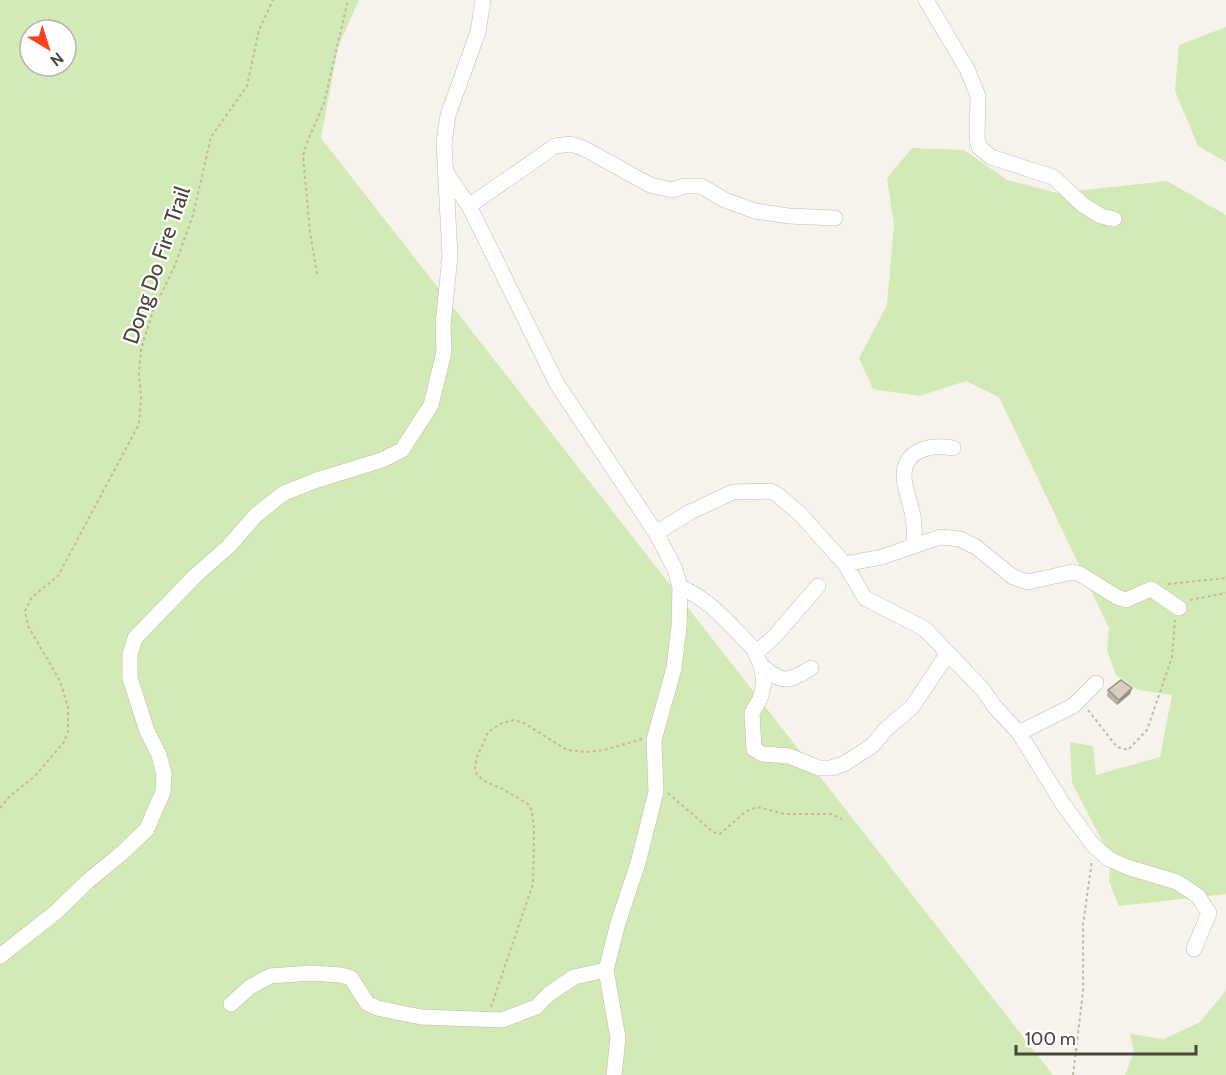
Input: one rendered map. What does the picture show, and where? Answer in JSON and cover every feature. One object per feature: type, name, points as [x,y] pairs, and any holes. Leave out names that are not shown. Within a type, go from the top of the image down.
[{"type":"street","points":[[0,956],[56,912],[147,829],[163,792],[164,774],[159,755],[147,731],[130,678],[130,655],[135,638],[229,546],[256,515],[284,493],[382,460],[402,450],[431,405],[444,352],[443,326],[450,256],[444,144],[448,115],[478,32],[483,0]]},
{"type":"street","points":[[926,0],[967,69],[978,96],[977,138],[979,147],[991,157],[1053,177],[1083,205],[1101,216],[1114,219]]},
{"type":"street","points":[[469,206],[555,146],[571,144],[585,149],[650,185],[672,190],[686,186],[701,186],[725,200],[754,211],[789,216],[835,218]]},
{"type":"street","points":[[446,172],[469,206],[557,384],[656,533],[675,569],[680,587],[679,627],[674,668],[654,740],[656,792],[606,970],[618,1038],[614,1075]]},
{"type":"street","points":[[915,545],[914,517],[904,477],[906,465],[914,454],[927,448],[937,445],[953,448]]},
{"type":"street","points":[[656,533],[690,512],[734,492],[771,491],[779,496],[800,514],[845,564],[865,598],[925,629],[983,690],[994,707],[1019,733],[1063,804],[1093,845],[1109,859],[1127,867],[1177,882],[1198,896],[1209,913],[1194,949]]},
{"type":"street","points":[[845,564],[882,557],[940,537],[960,539],[976,547],[1013,577],[1028,582],[1042,581],[1072,572],[1080,574],[1117,597],[1126,600],[1151,589],[1179,608]]},
{"type":"street","points":[[753,648],[759,650],[766,645],[818,586]]},
{"type":"street","points":[[680,587],[690,591],[718,611],[753,648],[761,665],[764,683],[760,699],[752,713],[754,749],[762,754],[789,756],[819,768],[831,768],[844,764],[861,754],[912,706],[948,653]]},
{"type":"street","points":[[761,665],[784,681],[811,668]]},
{"type":"street","points":[[1019,733],[1073,706],[1096,683]]},
{"type":"street","points":[[231,1004],[250,987],[270,976],[311,973],[351,978],[367,1003],[377,1008],[421,1017],[502,1020],[536,1007],[549,994],[574,976],[606,970]]},
{"type":"path","name":"Dong Do Fire Trail","points":[[0,808],[47,763],[64,742],[68,731],[68,707],[60,681],[28,626],[25,611],[32,597],[58,576],[140,424],[141,349],[153,311],[175,265],[193,215],[211,137],[247,87],[259,30],[273,0]]},
{"type":"path","points":[[317,274],[303,156],[324,103],[348,0]]},
{"type":"path","points":[[1151,589],[1178,582],[1226,578]]},
{"type":"path","points":[[1080,698],[1117,747],[1128,750],[1147,730],[1172,657],[1174,622],[1179,608],[1187,600],[1226,593]]},
{"type":"path","points":[[489,1019],[492,1001],[521,924],[533,884],[534,829],[532,811],[528,804],[477,775],[475,768],[477,757],[488,732],[502,723],[514,720],[524,723],[567,750],[587,752],[604,750],[640,739],[654,740]]},
{"type":"path","points":[[656,781],[713,832],[720,834],[745,812],[757,807],[785,814],[831,814],[842,819]]},
{"type":"path","points":[[1073,1075],[1083,992],[1083,925],[1090,885],[1093,845]]},
{"type":"green space","points":[[0,0],[359,0],[338,47],[321,138],[1053,1075],[0,1075]]},
{"type":"green space","points":[[1226,27],[1226,162],[1198,146],[1175,91],[1179,45]]},
{"type":"green space","points":[[912,148],[964,150],[1007,180],[1057,193],[1167,181],[1226,215],[1226,894],[1119,906],[1109,881],[1111,858],[1072,783],[1070,742],[1093,746],[1096,775],[1160,757],[1172,695],[1138,690],[1116,675],[1107,650],[1109,628],[999,397],[966,381],[919,396],[873,389],[859,358],[887,305],[894,225],[887,178]]},
{"type":"green space","points":[[1226,987],[1226,1075],[1125,1075],[1134,1052],[1130,1034],[1164,1039],[1200,1022],[1225,992]]},
{"type":"building","points":[[1121,680],[1132,688],[1119,700],[1108,690]]}]
